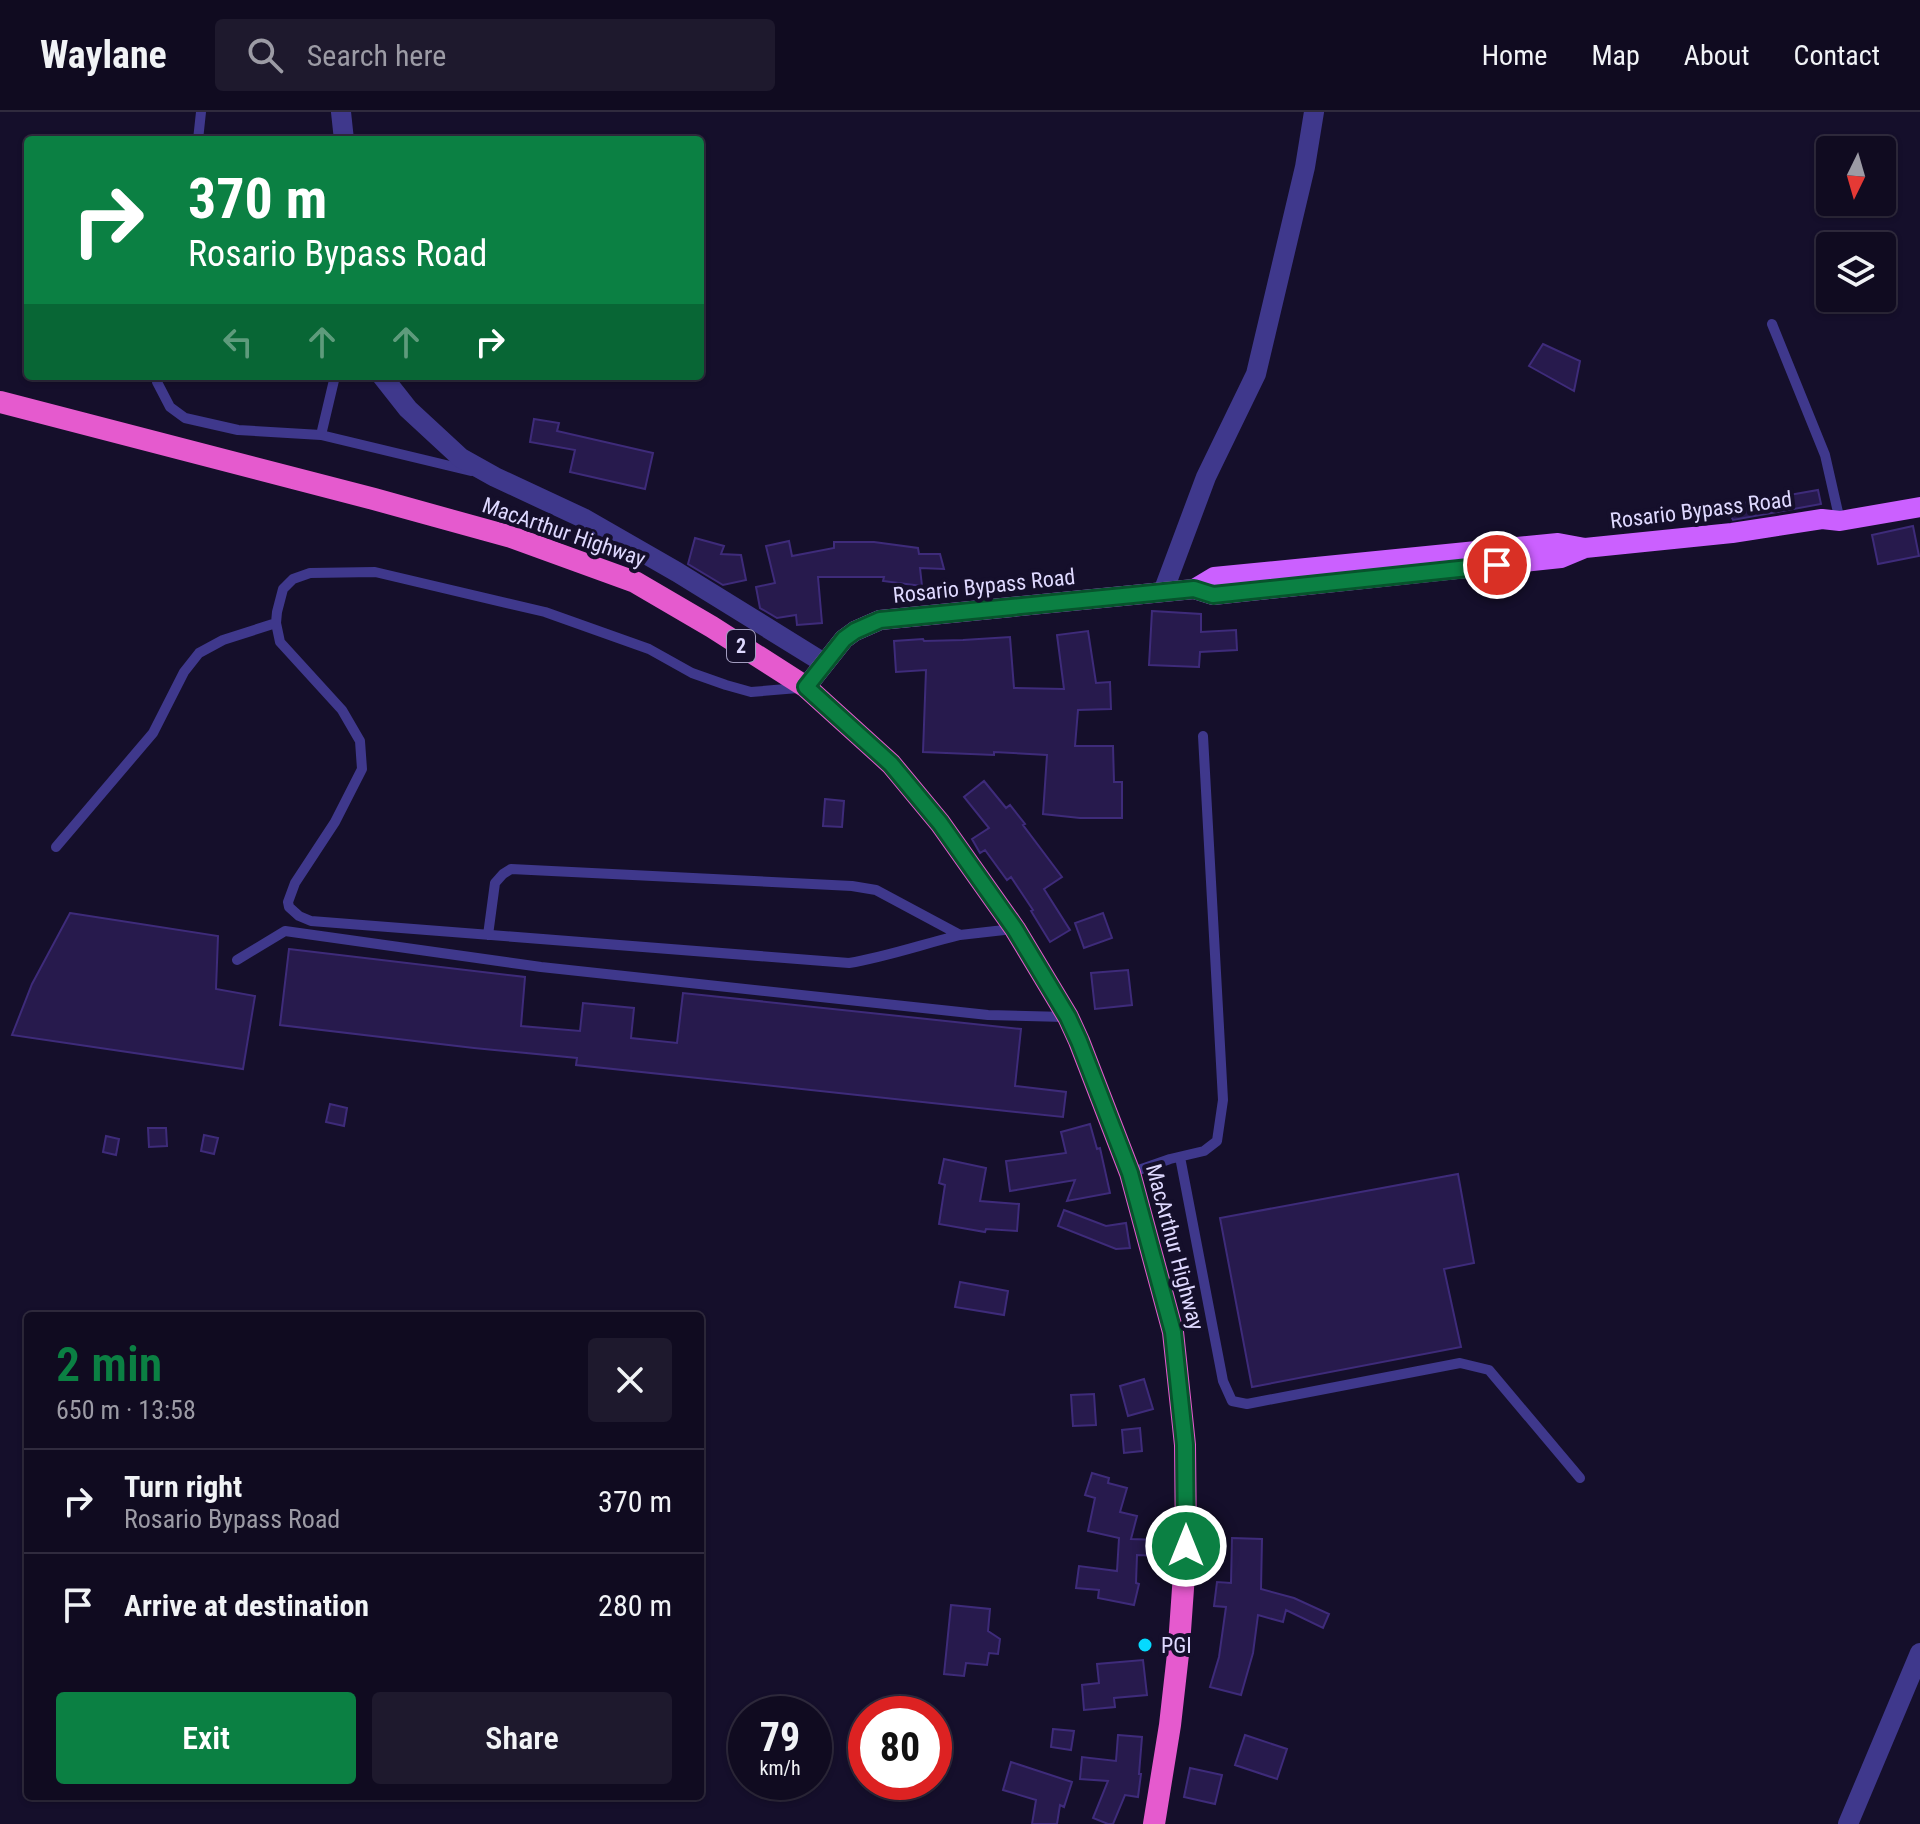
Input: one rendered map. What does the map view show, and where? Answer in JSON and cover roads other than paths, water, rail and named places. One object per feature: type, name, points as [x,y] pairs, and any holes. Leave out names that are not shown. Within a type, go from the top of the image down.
[{"type":"highway","name":"MacArthur Highway","points":[[0,402],[511,537],[635,582],[806,687],[891,764],[940,823],[1015,929],[1068,1017],[1122,1148],[1173,1332],[1185,1445],[1186,1546],[1170,1725],[1154,1824]]},
{"type":"main road","name":"Rosario Bypass Road","points":[[1833,516],[1920,495]]},
{"type":"main road","name":"Rosario Bypass Road","points":[[806,687],[844,639],[880,620],[1194,589],[1213,595],[1561,558],[1585,548],[1732,533],[1833,516],[1920,507]]},
{"type":"street","points":[[341,112],[344,136]]},
{"type":"street","points":[[1163,592],[1206,477],[1256,374],[1305,167],[1314,112]]},
{"type":"street","points":[[385,380],[408,409],[461,458],[583,518],[824,663]]},
{"type":"street","points":[[1848,1824],[1920,1653]]},
{"type":"lane","points":[[198,136],[201,112]]},
{"type":"lane","points":[[1772,324],[1825,455],[1833,516]]},
{"type":"lane","points":[[157,380],[170,407],[185,418],[238,430],[321,435],[495,477]]},
{"type":"lane","points":[[321,435],[334,380]]},
{"type":"lane","points":[[806,687],[751,692],[692,673],[649,649],[545,612],[375,572],[310,573],[293,579],[283,589],[276,623],[280,642],[342,710],[360,741],[362,769],[335,822],[295,883],[289,907],[311,921],[849,963],[960,935],[1015,929]]},
{"type":"lane","points":[[56,847],[153,733],[184,672],[199,653],[223,640],[276,623]]},
{"type":"lane","points":[[1130,1173],[1204,1151],[1217,1141],[1223,1100],[1203,736]]},
{"type":"lane","points":[[488,935],[495,883],[511,869],[852,886],[876,890],[960,935]]},
{"type":"lane","points":[[237,960],[285,931],[572,971],[988,1015],[1068,1017]]},
{"type":"lane","points":[[1180,1157],[1223,1381],[1232,1401],[1247,1404],[1460,1363],[1489,1370],[1580,1478]]},
{"type":"place","name":"PGI","points":[[1145,1645]]}]
